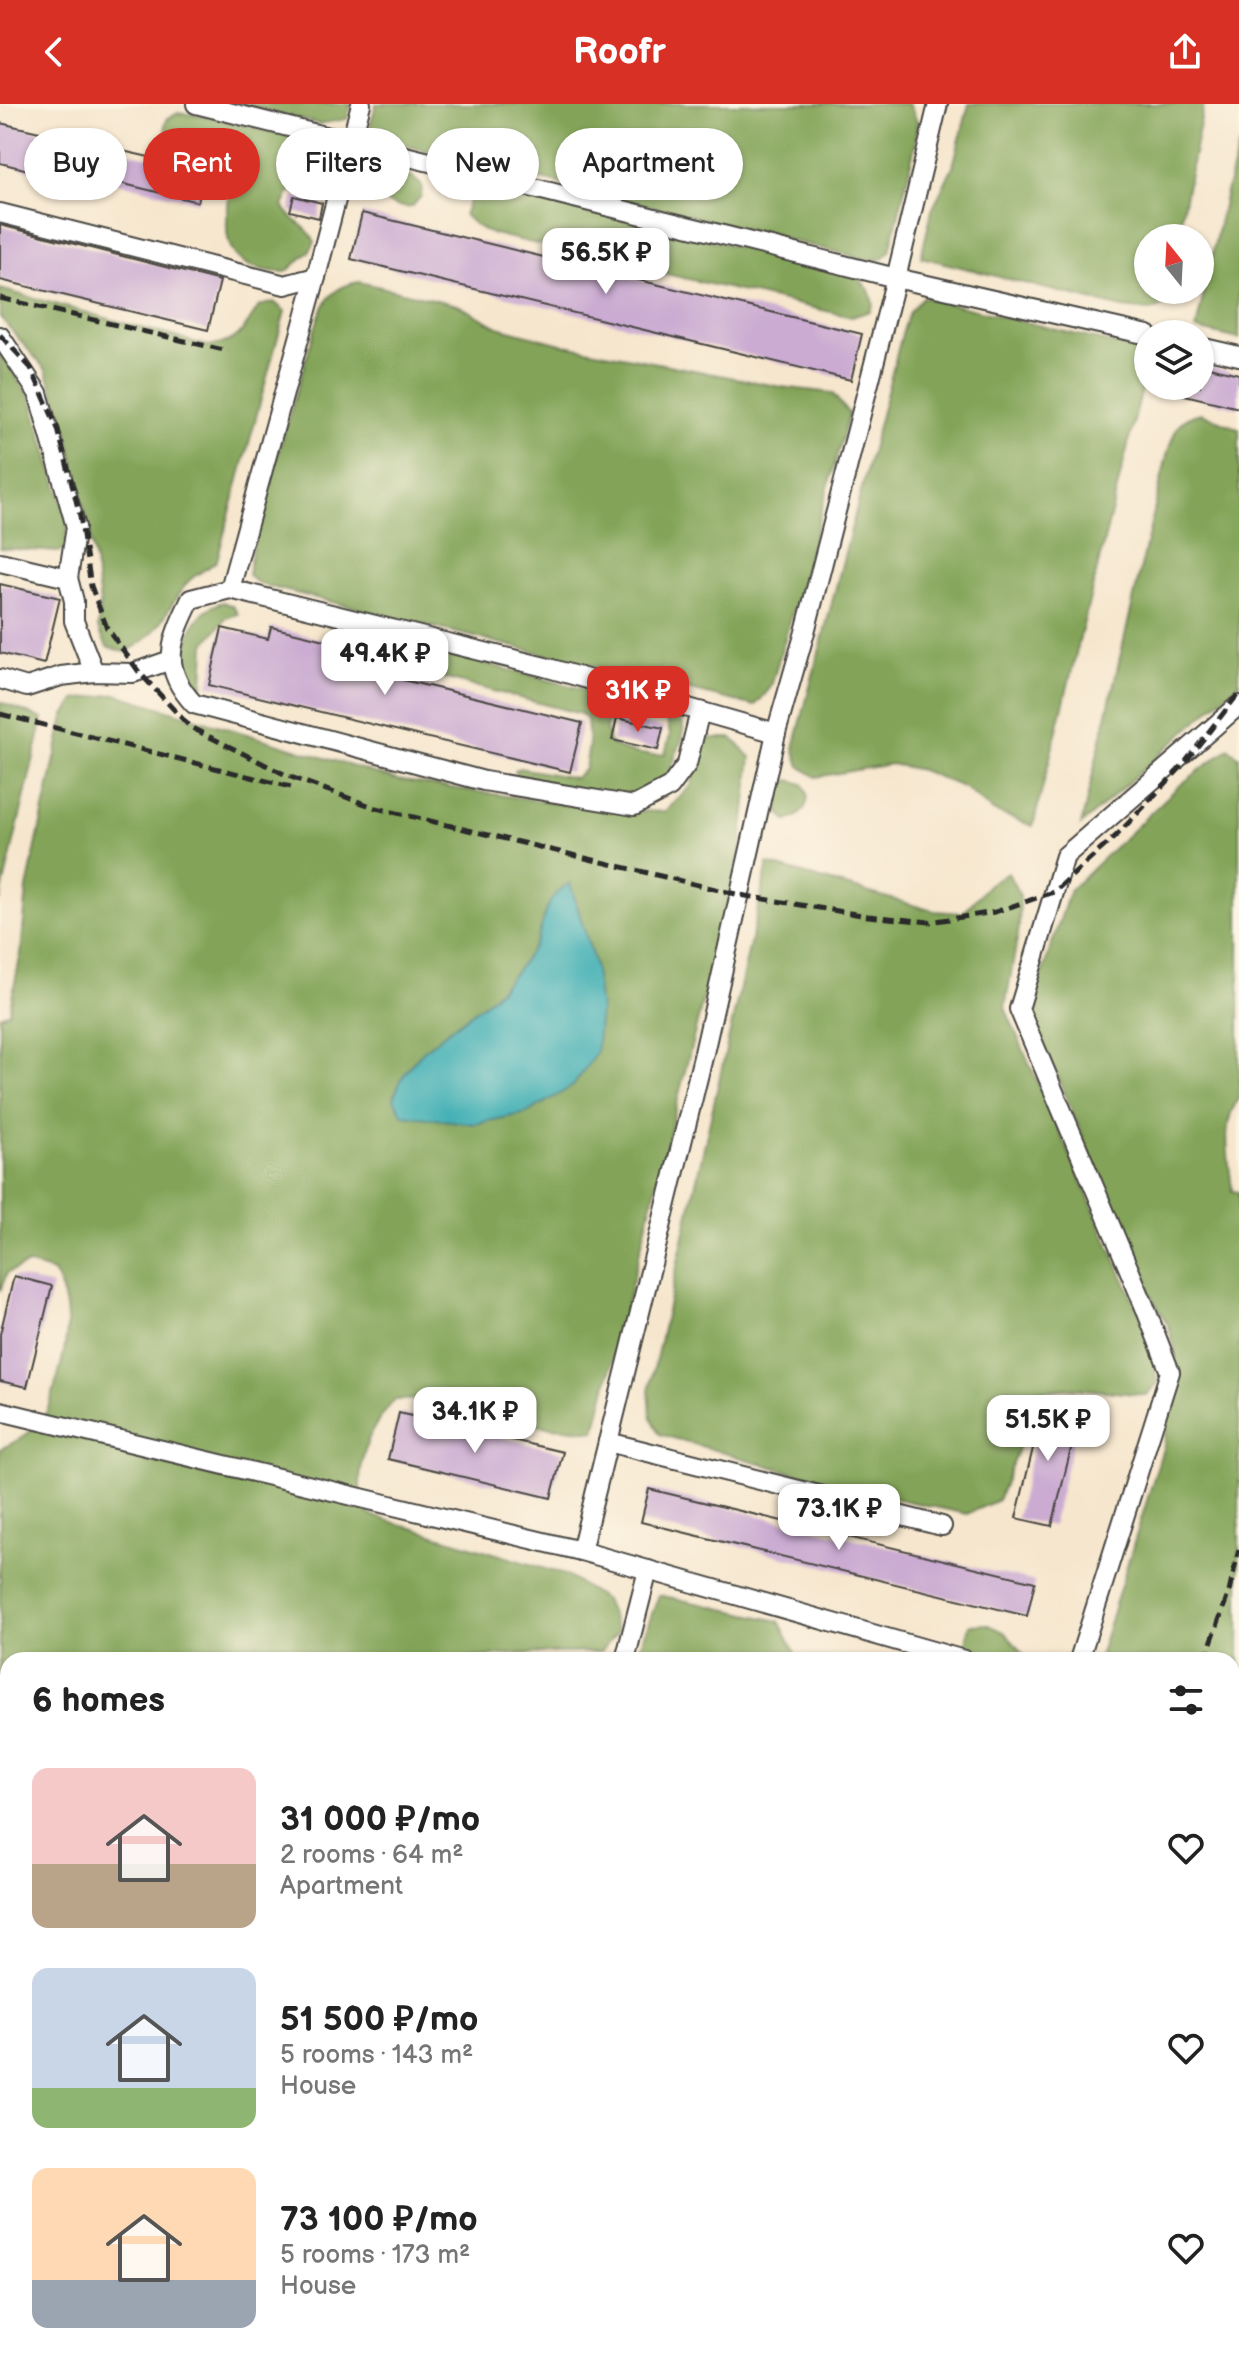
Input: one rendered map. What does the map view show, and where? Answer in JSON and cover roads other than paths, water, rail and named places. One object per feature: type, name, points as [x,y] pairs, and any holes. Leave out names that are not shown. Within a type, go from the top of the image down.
[{"type":"lane","points":[[196,104],[291,128]]},
{"type":"lane","points":[[355,128],[361,104]]},
{"type":"lane","points":[[581,1551],[704,1053],[776,733],[805,632],[938,104]]},
{"type":"lane","points":[[410,158],[896,278],[1134,332]]},
{"type":"lane","points":[[230,589],[336,200]]},
{"type":"lane","points":[[0,213],[285,285],[316,277]]},
{"type":"lane","points":[[0,336],[38,393],[76,527],[68,578],[74,601],[74,621],[94,672]]},
{"type":"lane","points":[[1214,350],[1239,356]]},
{"type":"lane","points":[[0,562],[68,578]]},
{"type":"lane","points":[[700,711],[687,764],[670,787],[634,806],[484,781],[194,704],[178,687],[171,660],[174,634],[191,599],[230,589],[545,667],[700,711],[776,733]]},
{"type":"lane","points":[[0,679],[27,687],[61,676],[94,672],[133,673],[171,660]]},
{"type":"lane","points":[[1075,1652],[1170,1372],[1019,1009],[1065,856],[1239,705]]},
{"type":"lane","points":[[0,1411],[581,1551],[936,1652]]},
{"type":"lane","points":[[608,1442],[942,1526]]},
{"type":"lane","points":[[627,1652],[648,1570]]},
{"type":"water","points":[[570,883],[594,962],[600,1009],[596,1053],[573,1086],[527,1113],[475,1124],[403,1115],[394,1099],[401,1080],[413,1063],[443,1034],[494,995],[511,976],[534,945],[553,897]]},
{"type":"railway","points":[[0,298],[228,351]]},
{"type":"railway","points":[[0,335],[31,368],[58,429],[80,516],[91,586],[107,628],[139,672],[190,727],[288,776],[376,808],[740,895],[868,916],[930,922],[995,912],[1054,892],[1118,834],[1183,765],[1239,693]]},
{"type":"railway","points":[[0,714],[295,788]]},
{"type":"railway","points":[[1208,1652],[1229,1592],[1239,1549]]}]
